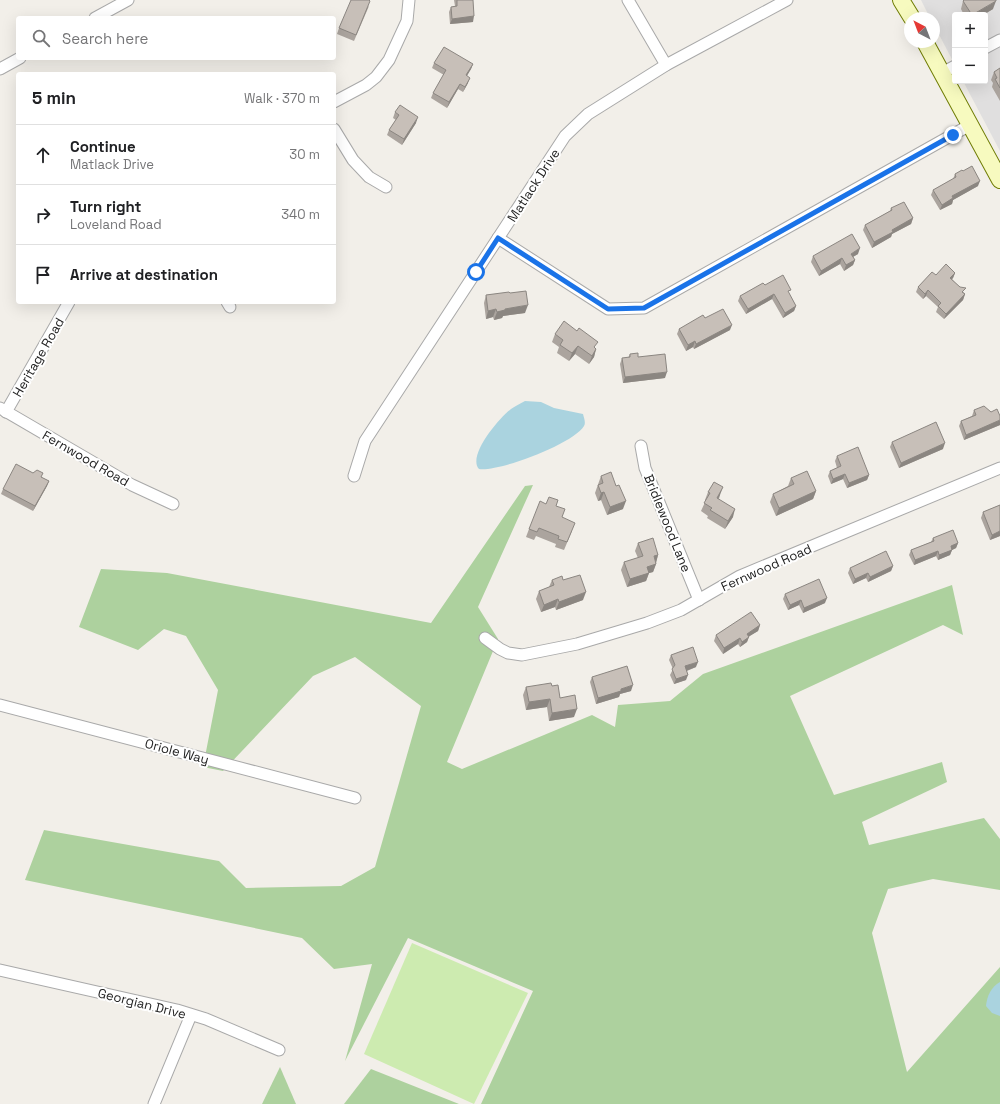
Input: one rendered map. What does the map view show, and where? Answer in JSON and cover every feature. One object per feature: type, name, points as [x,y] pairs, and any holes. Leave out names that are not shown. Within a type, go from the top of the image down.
[{"type":"main road","points":[[902,0],[909,12]]},
{"type":"main road","points":[[930,48],[949,70],[970,125],[1000,180]]},
{"type":"street","points":[[99,16],[128,0]]},
{"type":"street","points":[[336,101],[366,85],[376,77],[389,60],[406,21],[409,0]]},
{"type":"street","points":[[628,0],[666,65]]},
{"type":"street","name":"Matlack Drive","points":[[354,476],[365,441],[565,136],[588,114],[666,65],[787,0]]},
{"type":"street","points":[[988,46],[1000,40]]},
{"type":"street","points":[[0,69],[16,60]]},
{"type":"street","points":[[498,238],[608,309],[644,308],[970,125]]},
{"type":"street","points":[[336,132],[353,160],[369,176],[386,187]]},
{"type":"street","name":"Heritage Road","points":[[3,410],[68,304]]},
{"type":"street","name":"Fernwood Road","points":[[3,410],[132,485],[173,504]]},
{"type":"street","name":"Bridlewood Lane","points":[[641,446],[645,468],[699,600]]},
{"type":"street","name":"Fernwood Road","points":[[485,638],[500,650],[522,655],[577,644],[647,623],[681,610],[740,576],[1000,468]]},
{"type":"street","name":"Oriole Way","points":[[0,704],[355,798]]},
{"type":"street","name":"Georgian Drive","points":[[0,970],[177,1010],[206,1019],[279,1050]]},
{"type":"street","points":[[154,1104],[191,1015]]},
{"type":"shaded area","points":[[921,0],[1000,0],[1000,151],[965,84],[988,84],[988,12],[952,12],[952,59],[940,36],[940,12],[927,12]]},
{"type":"green space","points":[[533,485],[478,607],[498,639],[447,762],[462,769],[592,715],[615,727],[618,705],[670,701],[703,674],[952,585],[963,635],[943,625],[790,696],[834,795],[942,762],[947,782],[862,822],[869,845],[984,818],[1000,839],[1000,890],[933,879],[888,889],[872,933],[907,1072],[1000,967],[1000,1104],[481,1104],[533,991],[408,938],[345,1061],[372,964],[334,969],[302,938],[25,880],[44,830],[219,861],[246,888],[341,886],[375,867],[421,706],[355,657],[313,676],[223,771],[203,767],[218,690],[186,636],[164,629],[138,650],[79,627],[101,569],[167,573],[431,623],[525,486]]},
{"type":"green space","points":[[412,943],[528,993],[474,1104],[364,1054]]},
{"type":"green space","points":[[280,1067],[296,1104],[262,1104]]},
{"type":"green space","points":[[371,1069],[459,1104],[344,1104]]},
{"type":"water","points":[[525,401],[541,402],[554,408],[583,414],[585,425],[566,441],[535,455],[502,466],[489,469],[479,469],[476,463],[477,455],[492,429],[499,420],[513,408]]},
{"type":"water","points":[[1000,982],[1000,1016],[992,1013],[986,1006],[990,992],[994,986]]},
{"type":"building","points":[[351,0],[370,1],[356,35],[339,28]]},
{"type":"building","points":[[457,0],[473,0],[474,16],[452,19],[451,7],[457,6]]},
{"type":"building","points":[[996,0],[977,12],[970,12],[963,1]]},
{"type":"building","points":[[444,47],[473,64],[466,75],[470,78],[465,87],[460,84],[449,102],[433,93],[446,70],[434,63]]},
{"type":"building","points":[[1000,68],[1000,88],[995,79],[997,78],[994,72]]},
{"type":"building","points":[[400,105],[418,117],[404,139],[389,130],[399,115],[395,112]]},
{"type":"building","points":[[972,166],[980,181],[952,196],[953,198],[942,205],[933,190],[956,177],[955,174]]},
{"type":"building","points":[[904,202],[913,218],[892,230],[893,232],[874,242],[865,225],[892,210],[891,208]]},
{"type":"building","points":[[852,234],[860,248],[851,254],[855,260],[846,265],[842,258],[821,271],[813,256]]},
{"type":"building","points":[[946,264],[955,273],[950,278],[960,287],[966,288],[962,292],[965,294],[946,314],[938,306],[941,303],[928,290],[925,294],[918,287],[932,272],[936,275]]},
{"type":"building","points":[[783,275],[791,290],[788,291],[796,306],[785,313],[774,294],[748,309],[740,296],[763,283],[765,285]]},
{"type":"building","points":[[526,291],[528,305],[497,312],[496,309],[488,311],[486,295]]},
{"type":"building","points":[[723,309],[732,325],[696,344],[695,341],[688,345],[679,329],[703,315],[705,318]]},
{"type":"building","points":[[564,321],[577,331],[579,328],[598,342],[594,347],[596,349],[592,356],[578,346],[572,353],[560,345],[563,340],[555,334]]},
{"type":"building","points":[[638,353],[638,357],[665,354],[667,372],[625,377],[622,358],[630,357],[630,354]]},
{"type":"building","points":[[984,406],[991,412],[997,409],[1000,420],[966,435],[961,421],[976,415],[974,410]]},
{"type":"building","points":[[936,422],[945,443],[901,463],[892,442]]},
{"type":"building","points":[[858,447],[869,475],[849,483],[845,474],[833,479],[830,471],[841,466],[837,456]]},
{"type":"building","points":[[16,464],[33,473],[37,470],[43,473],[41,477],[49,481],[35,506],[3,489]]},
{"type":"building","points":[[807,471],[816,491],[779,508],[773,494],[794,484],[791,478]]},
{"type":"building","points":[[611,472],[616,486],[619,485],[626,501],[610,507],[604,492],[601,493],[598,485],[603,483],[601,476]]},
{"type":"building","points":[[714,482],[723,487],[717,498],[735,509],[728,521],[710,510],[712,508],[704,503]]},
{"type":"building","points":[[549,497],[558,500],[556,506],[565,509],[562,517],[575,523],[567,542],[558,539],[559,536],[539,528],[537,532],[529,529],[540,501],[546,504]]},
{"type":"building","points":[[1000,505],[1000,531],[992,535],[983,512]]},
{"type":"building","points":[[953,530],[958,543],[951,546],[952,550],[939,555],[938,551],[915,560],[911,550],[934,541],[933,538]]},
{"type":"building","points":[[653,538],[658,555],[654,556],[656,564],[647,567],[649,573],[630,579],[624,562],[643,556],[638,543]]},
{"type":"building","points":[[886,551],[893,566],[870,577],[868,573],[855,579],[850,568]]},
{"type":"building","points":[[580,575],[586,592],[559,602],[558,599],[544,605],[539,591],[554,585],[552,580],[562,576],[563,580]]},
{"type":"building","points":[[819,579],[827,598],[804,608],[801,600],[790,605],[785,594]]},
{"type":"building","points":[[751,612],[760,625],[747,634],[749,637],[742,642],[740,638],[724,648],[716,635]]},
{"type":"building","points":[[693,647],[698,662],[685,666],[688,675],[676,679],[672,669],[675,665],[671,655]]},
{"type":"building","points":[[627,666],[633,685],[621,689],[621,691],[598,698],[592,677]]},
{"type":"building","points":[[551,683],[552,686],[558,685],[560,698],[575,695],[577,709],[552,713],[550,699],[529,702],[526,687]]},
{"type":"route","points":[[476,272],[498,238],[608,309],[644,308],[953,135]]}]
